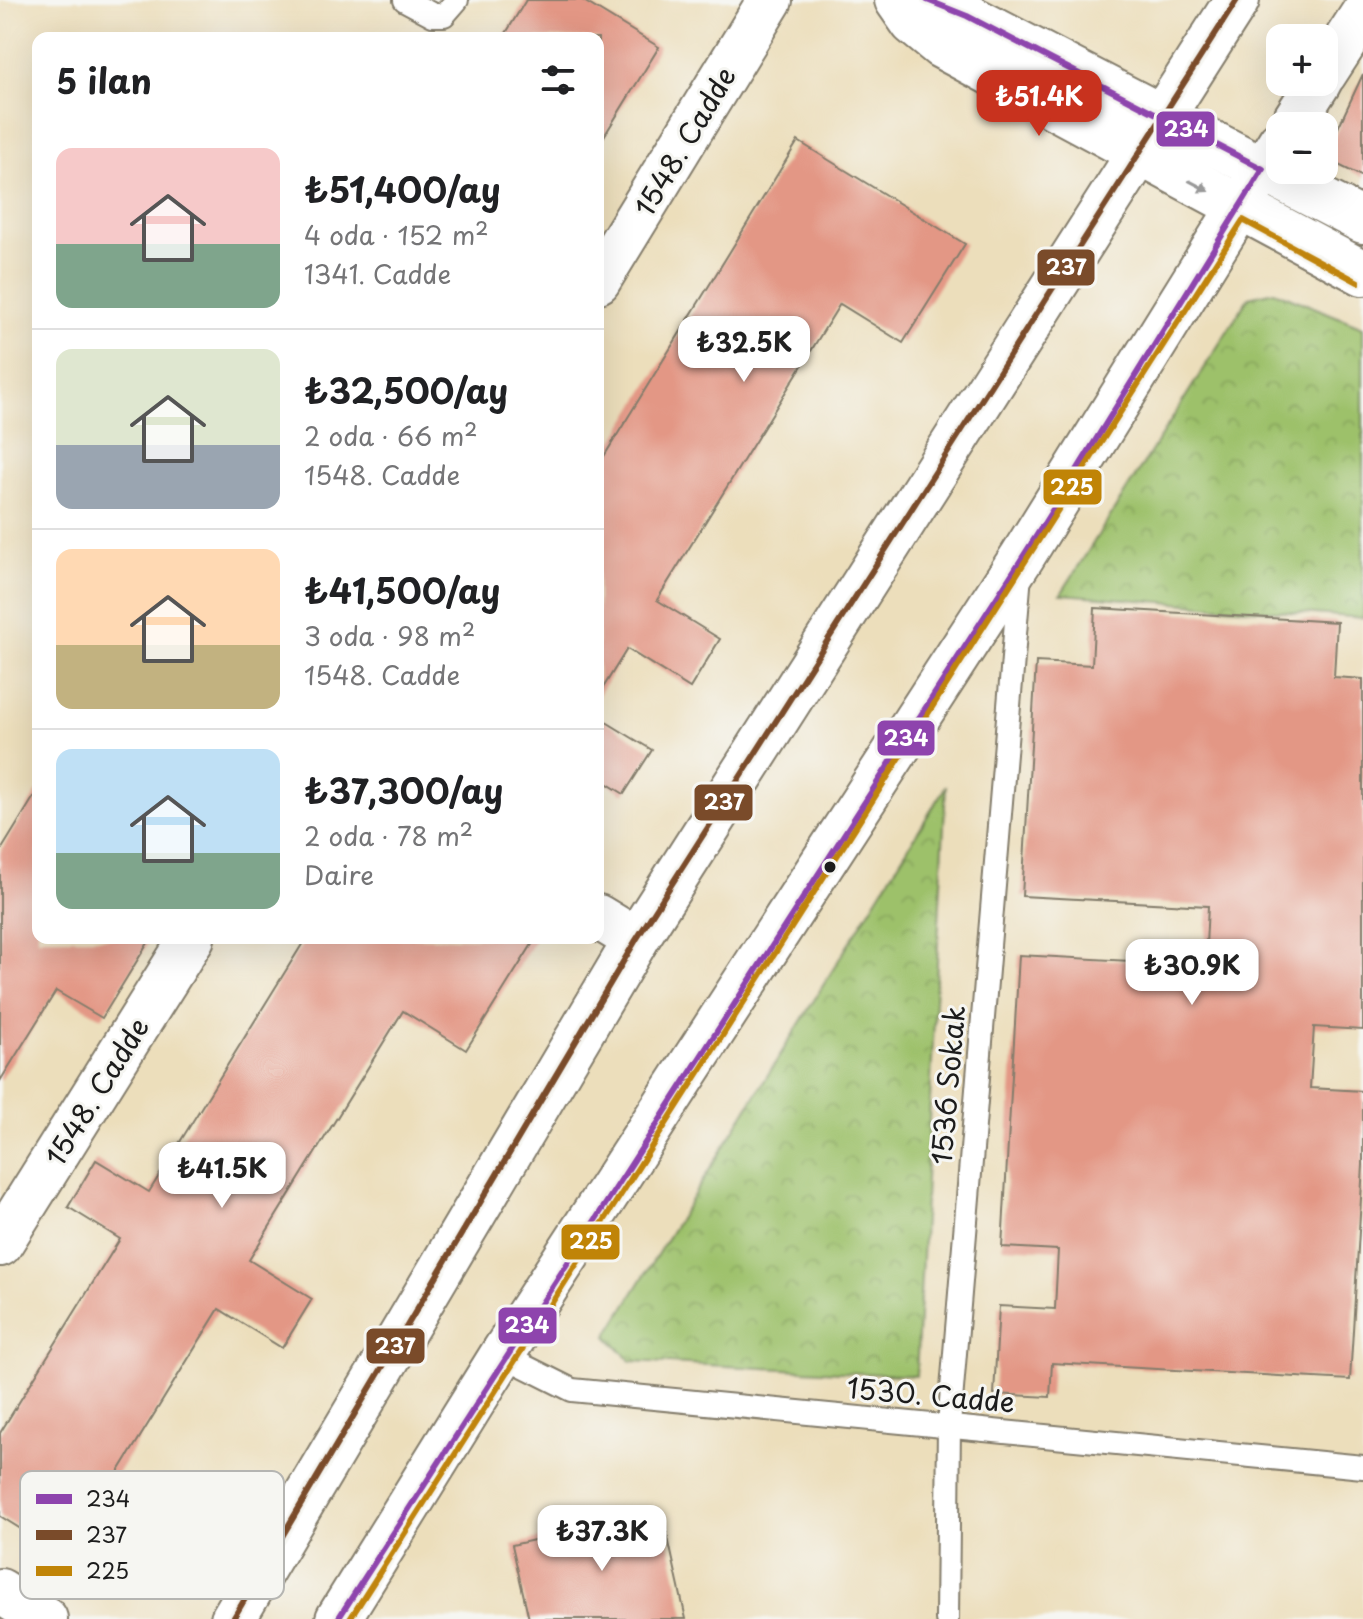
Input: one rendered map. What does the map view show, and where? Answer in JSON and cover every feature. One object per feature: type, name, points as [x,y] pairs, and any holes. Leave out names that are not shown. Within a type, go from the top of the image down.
[{"type":"main road","name":"1548. Cadde","points":[[604,271],[770,0]]},
{"type":"main road","points":[[897,0],[913,23],[941,46],[1363,273]]},
{"type":"main road","points":[[927,0],[967,16],[1161,116],[1266,154]]},
{"type":"main road","points":[[284,1533],[636,940],[1237,0]]},
{"type":"main road","points":[[1338,54],[1362,19]]},
{"type":"main road","points":[[338,1619],[502,1355],[1022,557],[1266,166]]},
{"type":"main road","points":[[1311,184],[1363,221]]},
{"type":"main road","points":[[604,921],[636,940]]},
{"type":"main road","name":"1548. Cadde","points":[[0,1244],[188,944]]},
{"type":"main road","points":[[0,1591],[45,1619]]},
{"type":"main road","points":[[233,1619],[245,1599]]},
{"type":"lane","points":[[405,0],[433,15],[444,15],[457,0]]},
{"type":"lane","name":"1536 Sokak","points":[[947,1619],[949,1425],[1022,557]]},
{"type":"lane","name":"1530. Cadde","points":[[502,1355],[572,1390],[1363,1467]]},
{"type":"green space","points":[[1274,291],[1363,327],[1363,618],[1061,594],[1249,297]]},
{"type":"green space","points":[[946,786],[916,1376],[631,1361],[607,1336]]},
{"type":"building","points":[[526,0],[582,0],[659,47],[604,136],[604,32],[507,32]]},
{"type":"building","points":[[1363,74],[1363,177],[1338,165],[1338,128]]},
{"type":"building","points":[[798,141],[965,244],[903,343],[840,304],[657,600],[720,639],[690,688],[627,649],[604,686],[604,456]]},
{"type":"building","points":[[1095,608],[1337,622],[1334,677],[1363,679],[1363,1030],[1314,1027],[1310,1088],[1363,1091],[1363,1165],[1350,1380],[1052,1363],[1050,1397],[994,1394],[999,1306],[1055,1309],[1058,1250],[1002,1247],[1019,955],[1205,965],[1208,906],[1022,896],[1036,662],[1092,665]]},
{"type":"building","points":[[604,721],[652,750],[624,794],[604,782]]},
{"type":"building","points":[[32,800],[32,944],[147,944],[102,1018],[56,991],[0,1081],[0,852]]},
{"type":"building","points":[[302,944],[532,944],[466,1050],[403,1011],[249,1260],[312,1299],[282,1348],[219,1309],[119,1471],[20,1471],[20,1528],[0,1516],[0,1433],[120,1239],[68,1207],[96,1160],[149,1192]]},
{"type":"building","points":[[662,1511],[686,1619],[529,1619],[512,1545]]},
{"type":"transit line","name":"234","points":[[338,1619],[1037,535],[1263,169],[967,16],[927,0]]},
{"type":"transit line","name":"237","points":[[284,1533],[636,940],[1237,0]]},
{"type":"transit line","name":"225","points":[[350,1619],[1243,220],[1358,282]]},
{"type":"transit line","name":"237","points":[[233,1619],[245,1599]]}]
